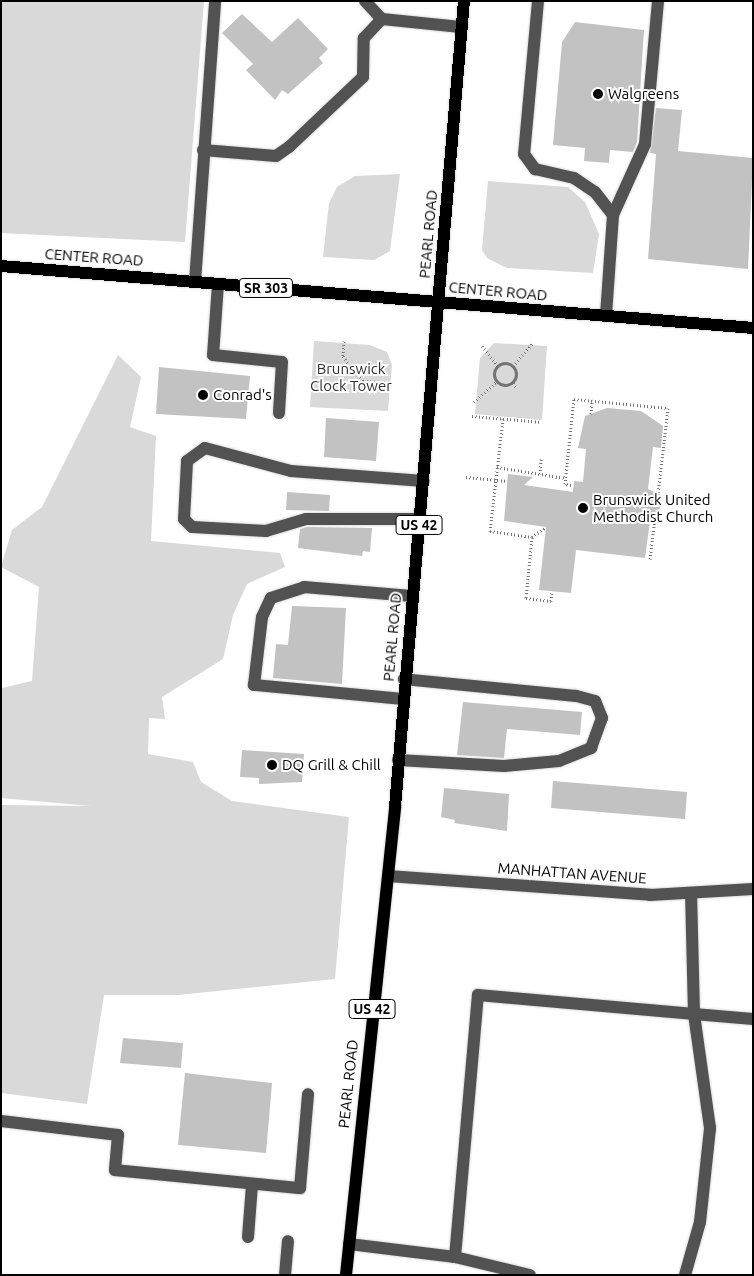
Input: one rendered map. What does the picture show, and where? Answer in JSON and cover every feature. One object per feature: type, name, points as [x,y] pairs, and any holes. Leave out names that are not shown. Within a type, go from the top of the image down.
[{"type":"main road","name":"PEARL ROAD","points":[[346,1275],[388,876],[402,699],[424,481],[464,1]]},
{"type":"main road","name":"CENTER ROAD","points":[[1,266],[753,328]]},
{"type":"street","points":[[195,282],[215,1]]},
{"type":"street","points":[[364,1],[382,18],[461,27]]},
{"type":"street","points":[[538,1],[524,154],[535,169],[574,178],[595,192],[613,215]]},
{"type":"street","points":[[606,316],[613,215],[645,144],[658,1]]},
{"type":"street","points":[[203,150],[276,156],[289,147],[362,77],[364,38],[382,18]]},
{"type":"street","points":[[218,284],[213,355],[282,362],[279,413]]},
{"type":"street","points":[[420,519],[306,519],[266,532],[192,527],[184,519],[187,461],[205,448],[291,471],[424,481]]},
{"type":"street","points":[[402,699],[254,685],[262,617],[271,598],[304,587],[412,596]]},
{"type":"street","points":[[398,760],[504,766],[559,761],[592,748],[602,718],[594,701],[576,696],[404,679]]},
{"type":"street","name":"MANHATTAN AVENUE","points":[[388,876],[691,896],[753,889]]},
{"type":"street","points":[[685,1275],[700,1222],[710,1128],[694,1014],[691,896]]},
{"type":"street","points":[[456,1257],[478,995],[753,1018]]},
{"type":"street","points":[[1,1121],[118,1135],[115,1170],[300,1188],[308,1094]]},
{"type":"street","points":[[248,1237],[252,1184]]},
{"type":"street","points":[[285,1275],[288,1241]]},
{"type":"street","points":[[349,1244],[456,1257],[530,1275]]},
{"type":"path","points":[[344,341],[342,356],[350,366],[349,371],[355,372],[363,381],[393,383]]},
{"type":"path","points":[[498,366],[513,366],[533,343]]},
{"type":"path","points":[[482,346],[498,366],[497,382]]},
{"type":"path","points":[[512,383],[516,374],[513,366]]},
{"type":"path","points":[[474,402],[497,382],[512,383],[516,387]]},
{"type":"path","points":[[571,485],[564,484],[574,399],[668,408],[658,495]]},
{"type":"path","points":[[590,414],[592,400]]},
{"type":"path","points":[[472,416],[542,422]]},
{"type":"path","points":[[503,419],[490,531],[532,537],[546,527]]},
{"type":"path","points":[[540,474],[541,459]]},
{"type":"path","points":[[497,467],[565,478]]},
{"type":"path","points":[[466,477],[508,481]]},
{"type":"path","points":[[650,559],[655,521]]},
{"type":"path","points":[[532,537],[526,598],[551,601],[552,591]]},
{"type":"green space","points":[[1,1],[204,1],[185,242],[1,233]]},
{"type":"green space","points":[[400,174],[390,251],[374,260],[323,257],[329,203],[337,187],[355,176]]},
{"type":"green space","points":[[488,181],[568,187],[585,202],[599,234],[593,273],[507,268],[487,258],[482,250]]},
{"type":"green space","name":"Brunswick Clock Tower","points":[[314,341],[370,345],[387,352],[392,365],[388,411],[310,407]]},
{"type":"green space","points":[[494,343],[547,346],[542,420],[475,414],[480,358]]},
{"type":"green space","points":[[118,355],[141,377],[130,427],[156,436],[151,541],[280,553],[285,567],[247,584],[233,615],[223,659],[162,697],[165,719],[149,718],[148,754],[193,762],[201,782],[232,801],[349,817],[335,979],[178,995],[104,995],[87,1104],[1,1093],[1,805],[91,806],[1,798],[2,688],[32,681],[39,587],[1,567],[12,530],[42,507]]},
{"type":"building","points":[[242,14],[272,42],[298,18],[328,49],[319,58],[323,63],[288,94],[282,90],[275,100],[246,70],[253,64],[222,33]]},
{"type":"building","name":"Walgreens","points":[[575,22],[644,30],[637,142],[633,152],[610,150],[609,163],[584,161],[585,148],[553,145],[562,42]]},
{"type":"building","points":[[656,108],[682,110],[678,151],[753,158],[748,269],[648,259],[656,154],[650,153]]},
{"type":"building","name":"Conrad's","points":[[159,367],[250,376],[246,419],[156,414]]},
{"type":"building","name":"Brunswick United Methodist Church","points":[[607,408],[641,411],[663,426],[661,448],[653,447],[648,489],[661,495],[659,521],[650,521],[645,558],[576,550],[571,593],[539,590],[546,527],[504,521],[508,474],[533,477],[524,485],[573,492],[574,481],[583,482],[586,449],[578,448],[585,416]]},
{"type":"building","points":[[326,418],[379,422],[376,461],[324,457]]},
{"type":"building","points":[[287,492],[330,495],[329,511],[286,510]]},
{"type":"building","points":[[307,527],[372,528],[370,552],[363,551],[362,556],[298,548],[300,529]]},
{"type":"building","points":[[292,606],[346,608],[342,684],[273,678],[276,644],[288,645]]},
{"type":"building","points":[[463,702],[582,712],[580,735],[507,729],[504,758],[457,755]]},
{"type":"building","name":"DQ Grill & Chill","points":[[242,750],[304,754],[302,782],[259,784],[259,778],[240,777]]},
{"type":"building","points":[[553,781],[687,792],[685,819],[551,808]]},
{"type":"building","points":[[444,788],[509,794],[507,831],[454,823],[455,820],[441,817]]},
{"type":"building","points":[[123,1038],[183,1043],[181,1068],[120,1063]]},
{"type":"building","points":[[185,1073],[272,1083],[266,1153],[178,1145]]},
{"type":"place","name":"Walgreens","points":[[598,94]]},
{"type":"place","name":"Conrad's","points":[[203,395]]},
{"type":"place","name":"Brunswick United Methodist Church","points":[[583,508]]},
{"type":"place","name":"DQ Grill & Chill","points":[[272,765]]}]
